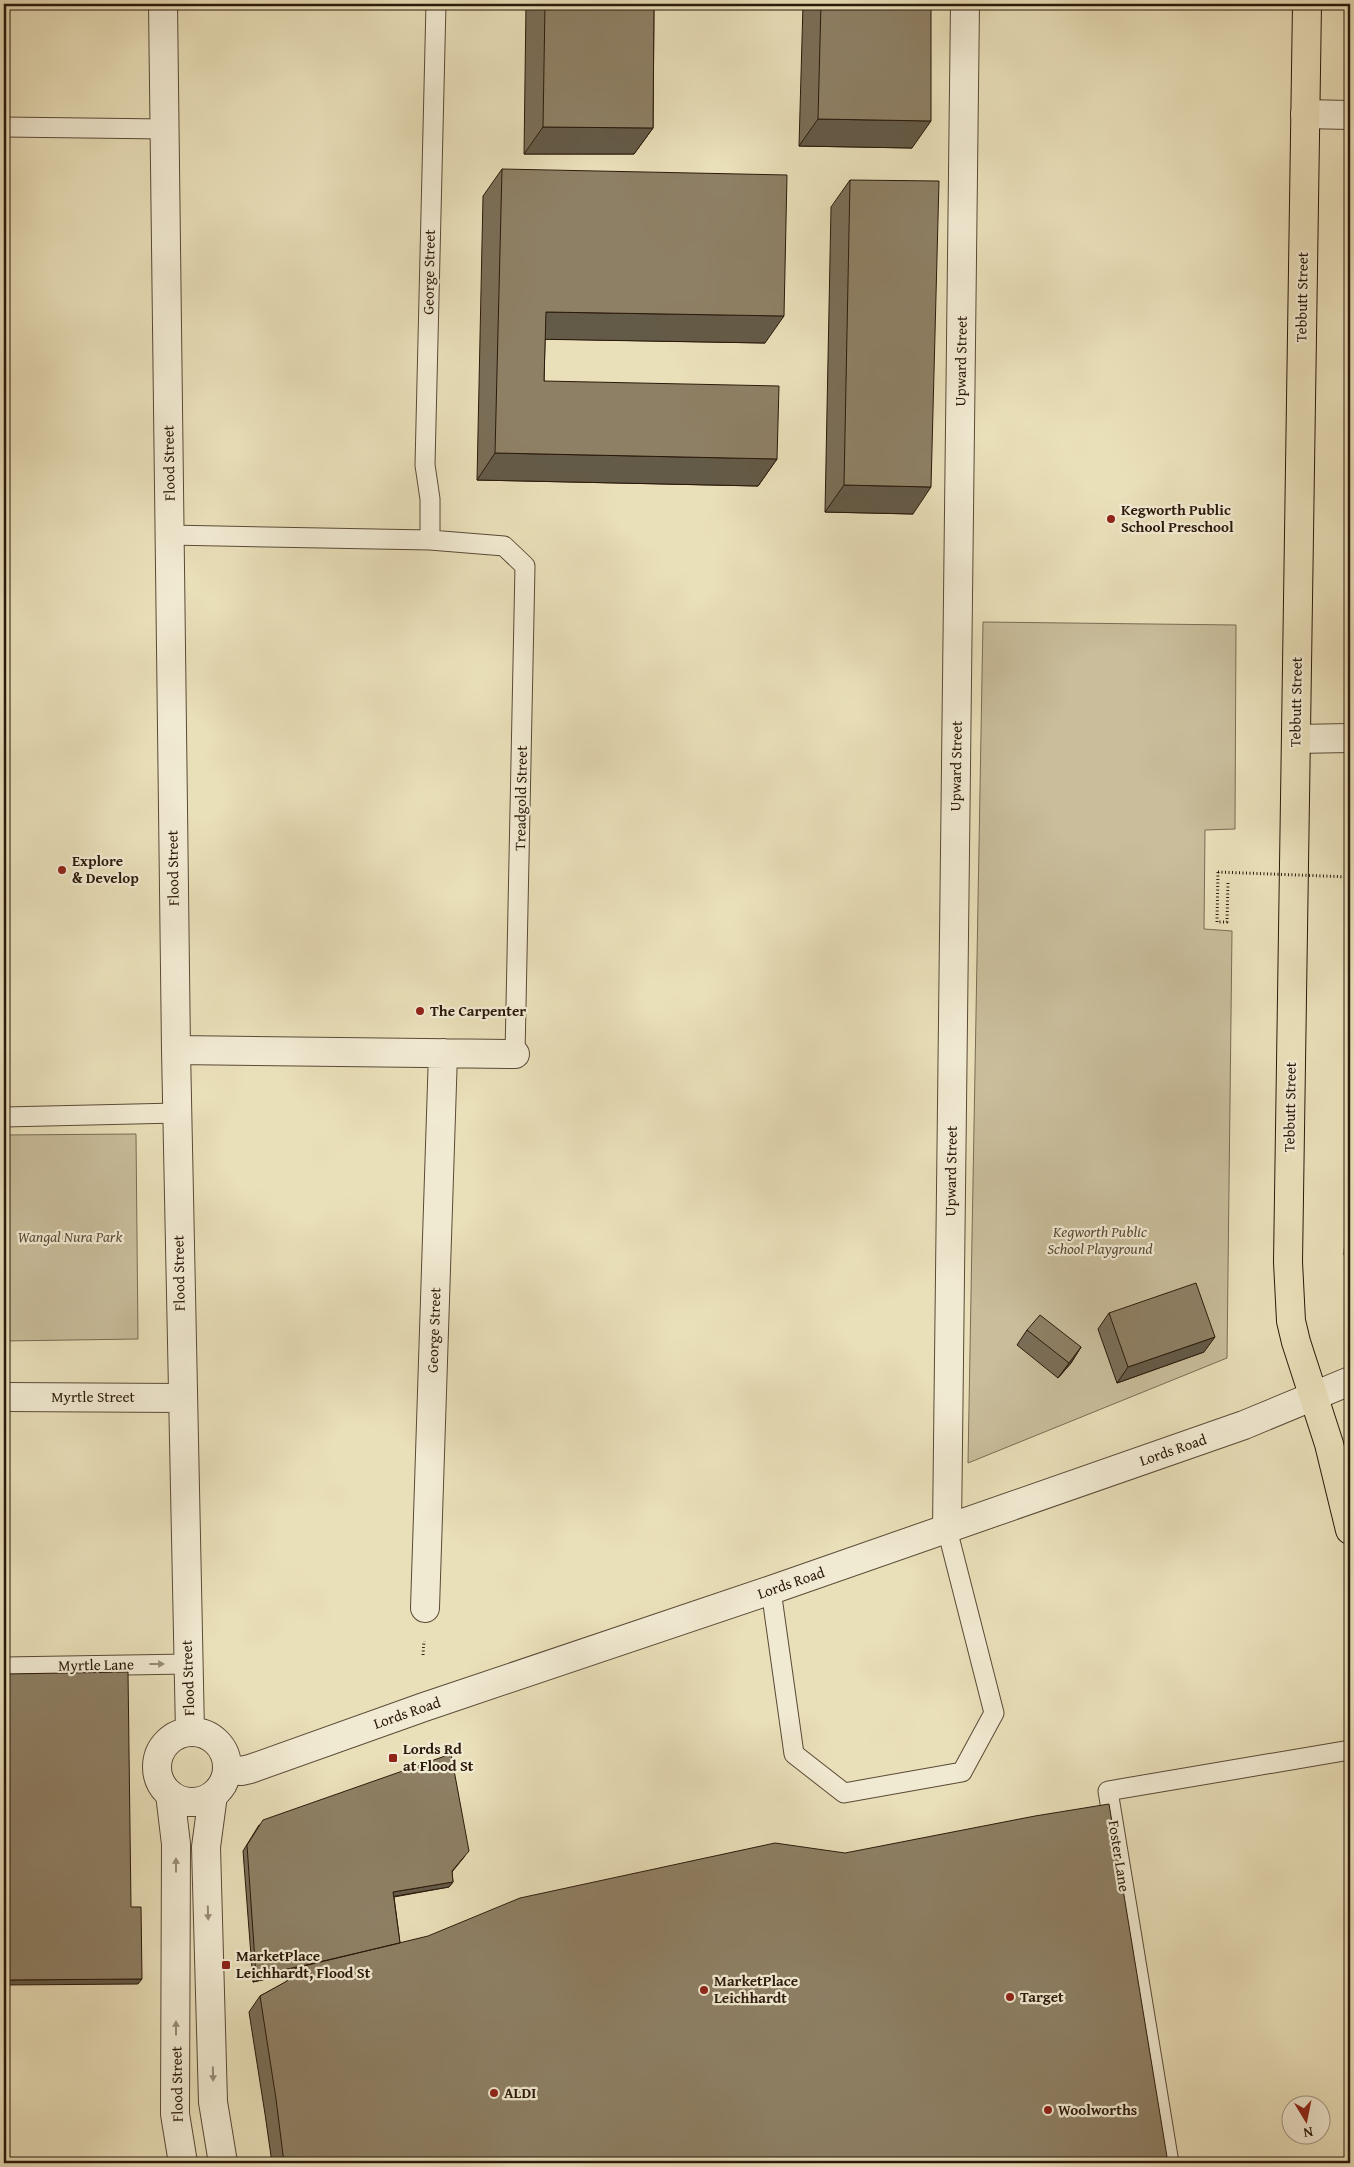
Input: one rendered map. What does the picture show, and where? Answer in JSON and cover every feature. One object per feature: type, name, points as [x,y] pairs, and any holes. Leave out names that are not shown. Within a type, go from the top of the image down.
[{"type":"main road","name":"Tebbutt Street","points":[[1307,4],[1288,1262],[1291,1321],[1312,1396],[1330,1450],[1350,1530]]},
{"type":"street","name":"Flood Street","points":[[163,4],[181,1398],[190,1732]]},
{"type":"street","name":"Upward Street","points":[[946,1529],[965,4]]},
{"type":"street","points":[[1305,114],[1350,115]]},
{"type":"street","points":[[1296,739],[1350,738]]},
{"type":"street","name":"Treadgold Street","points":[[176,1050],[515,1054]]},
{"type":"street","name":"George Street","points":[[425,1608],[443,1053]]},
{"type":"street","name":"Lords Road","points":[[227,1768],[241,1771],[250,1769],[424,1707],[771,1590],[1244,1425],[1350,1381]]},
{"type":"street","name":"Myrtle Street","points":[[4,1397],[181,1398]]},
{"type":"street","points":[[213,1795],[203,1800],[192,1802],[180,1800],[170,1794],[158,1778],[158,1757],[170,1740],[190,1732],[199,1733],[216,1742],[222,1750],[227,1768],[225,1778],[213,1795],[206,1847],[213,2102],[223,2163]]},
{"type":"street","name":"Flood Street","points":[[170,1794],[176,1844],[176,2114],[183,2163]]},
{"type":"lane","name":"George Street","points":[[430,540],[430,499],[425,465],[436,4]]},
{"type":"lane","points":[[4,127],[164,129]]},
{"type":"lane","name":"Treadgold Street","points":[[170,535],[430,540],[504,546],[525,566],[515,1054]]},
{"type":"lane","points":[[4,1117],[177,1113]]},
{"type":"lane","points":[[771,1590],[794,1754],[844,1793],[962,1772],[994,1713],[946,1529]]},
{"type":"lane","name":"Myrtle Lane","points":[[4,1667],[188,1664]]},
{"type":"lane","name":"Foster Lane","points":[[1169,2163],[1108,1792],[1350,1750]]},
{"type":"path","points":[[1228,882],[1227,922],[1217,922],[1218,872],[1350,877]]},
{"type":"green space","name":"Kegworth Public School Playground","points":[[983,622],[1236,625],[1235,829],[1205,830],[1204,929],[1232,931],[1227,1358],[968,1463]]},
{"type":"green space","name":"Wangal Nura Park","points":[[136,1134],[138,1339],[4,1341],[4,1135]]},
{"type":"building","points":[[545,4],[654,4],[653,128],[543,127]]},
{"type":"building","points":[[821,4],[931,4],[931,121],[818,119]]},
{"type":"building","points":[[502,169],[787,175],[784,316],[546,312],[544,381],[779,386],[777,459],[495,453]]},
{"type":"building","points":[[850,180],[939,181],[931,487],[844,485]]},
{"type":"building","points":[[1196,1283],[1215,1337],[1128,1367],[1109,1313]]},
{"type":"building","points":[[1040,1315],[1081,1347],[1069,1363],[1027,1330]]},
{"type":"building","points":[[128,1672],[131,1907],[141,1907],[142,1979],[4,1980],[4,1674]]},
{"type":"building","points":[[451,1754],[469,1851],[452,1871],[453,1882],[393,1892],[400,1943],[256,1976],[247,1845],[263,1820]]},
{"type":"building","name":"MarketPlace Leichhardt","points":[[1109,1804],[1168,2163],[284,2163],[260,1996],[287,1981],[296,1968],[428,1936],[520,1898],[775,1843],[845,1853],[1035,1816]]},
{"type":"place","name":"Kegworth Public School Preschool","points":[[1111,519]]},
{"type":"place","name":"Explore & Develop","points":[[62,870]]},
{"type":"place","name":"The Carpenter","points":[[420,1011]]},
{"type":"place","name":"Lords Rd at Flood St","points":[[393,1758]]},
{"type":"place","name":"MarketPlace Leichhardt, Flood St","points":[[226,1965]]},
{"type":"place","name":"MarketPlace Leichhardt","points":[[704,1990]]},
{"type":"place","name":"Target","points":[[1010,1997]]},
{"type":"place","name":"ALDI","points":[[494,2093]]},
{"type":"place","name":"Woolworths","points":[[1048,2110]]}]
